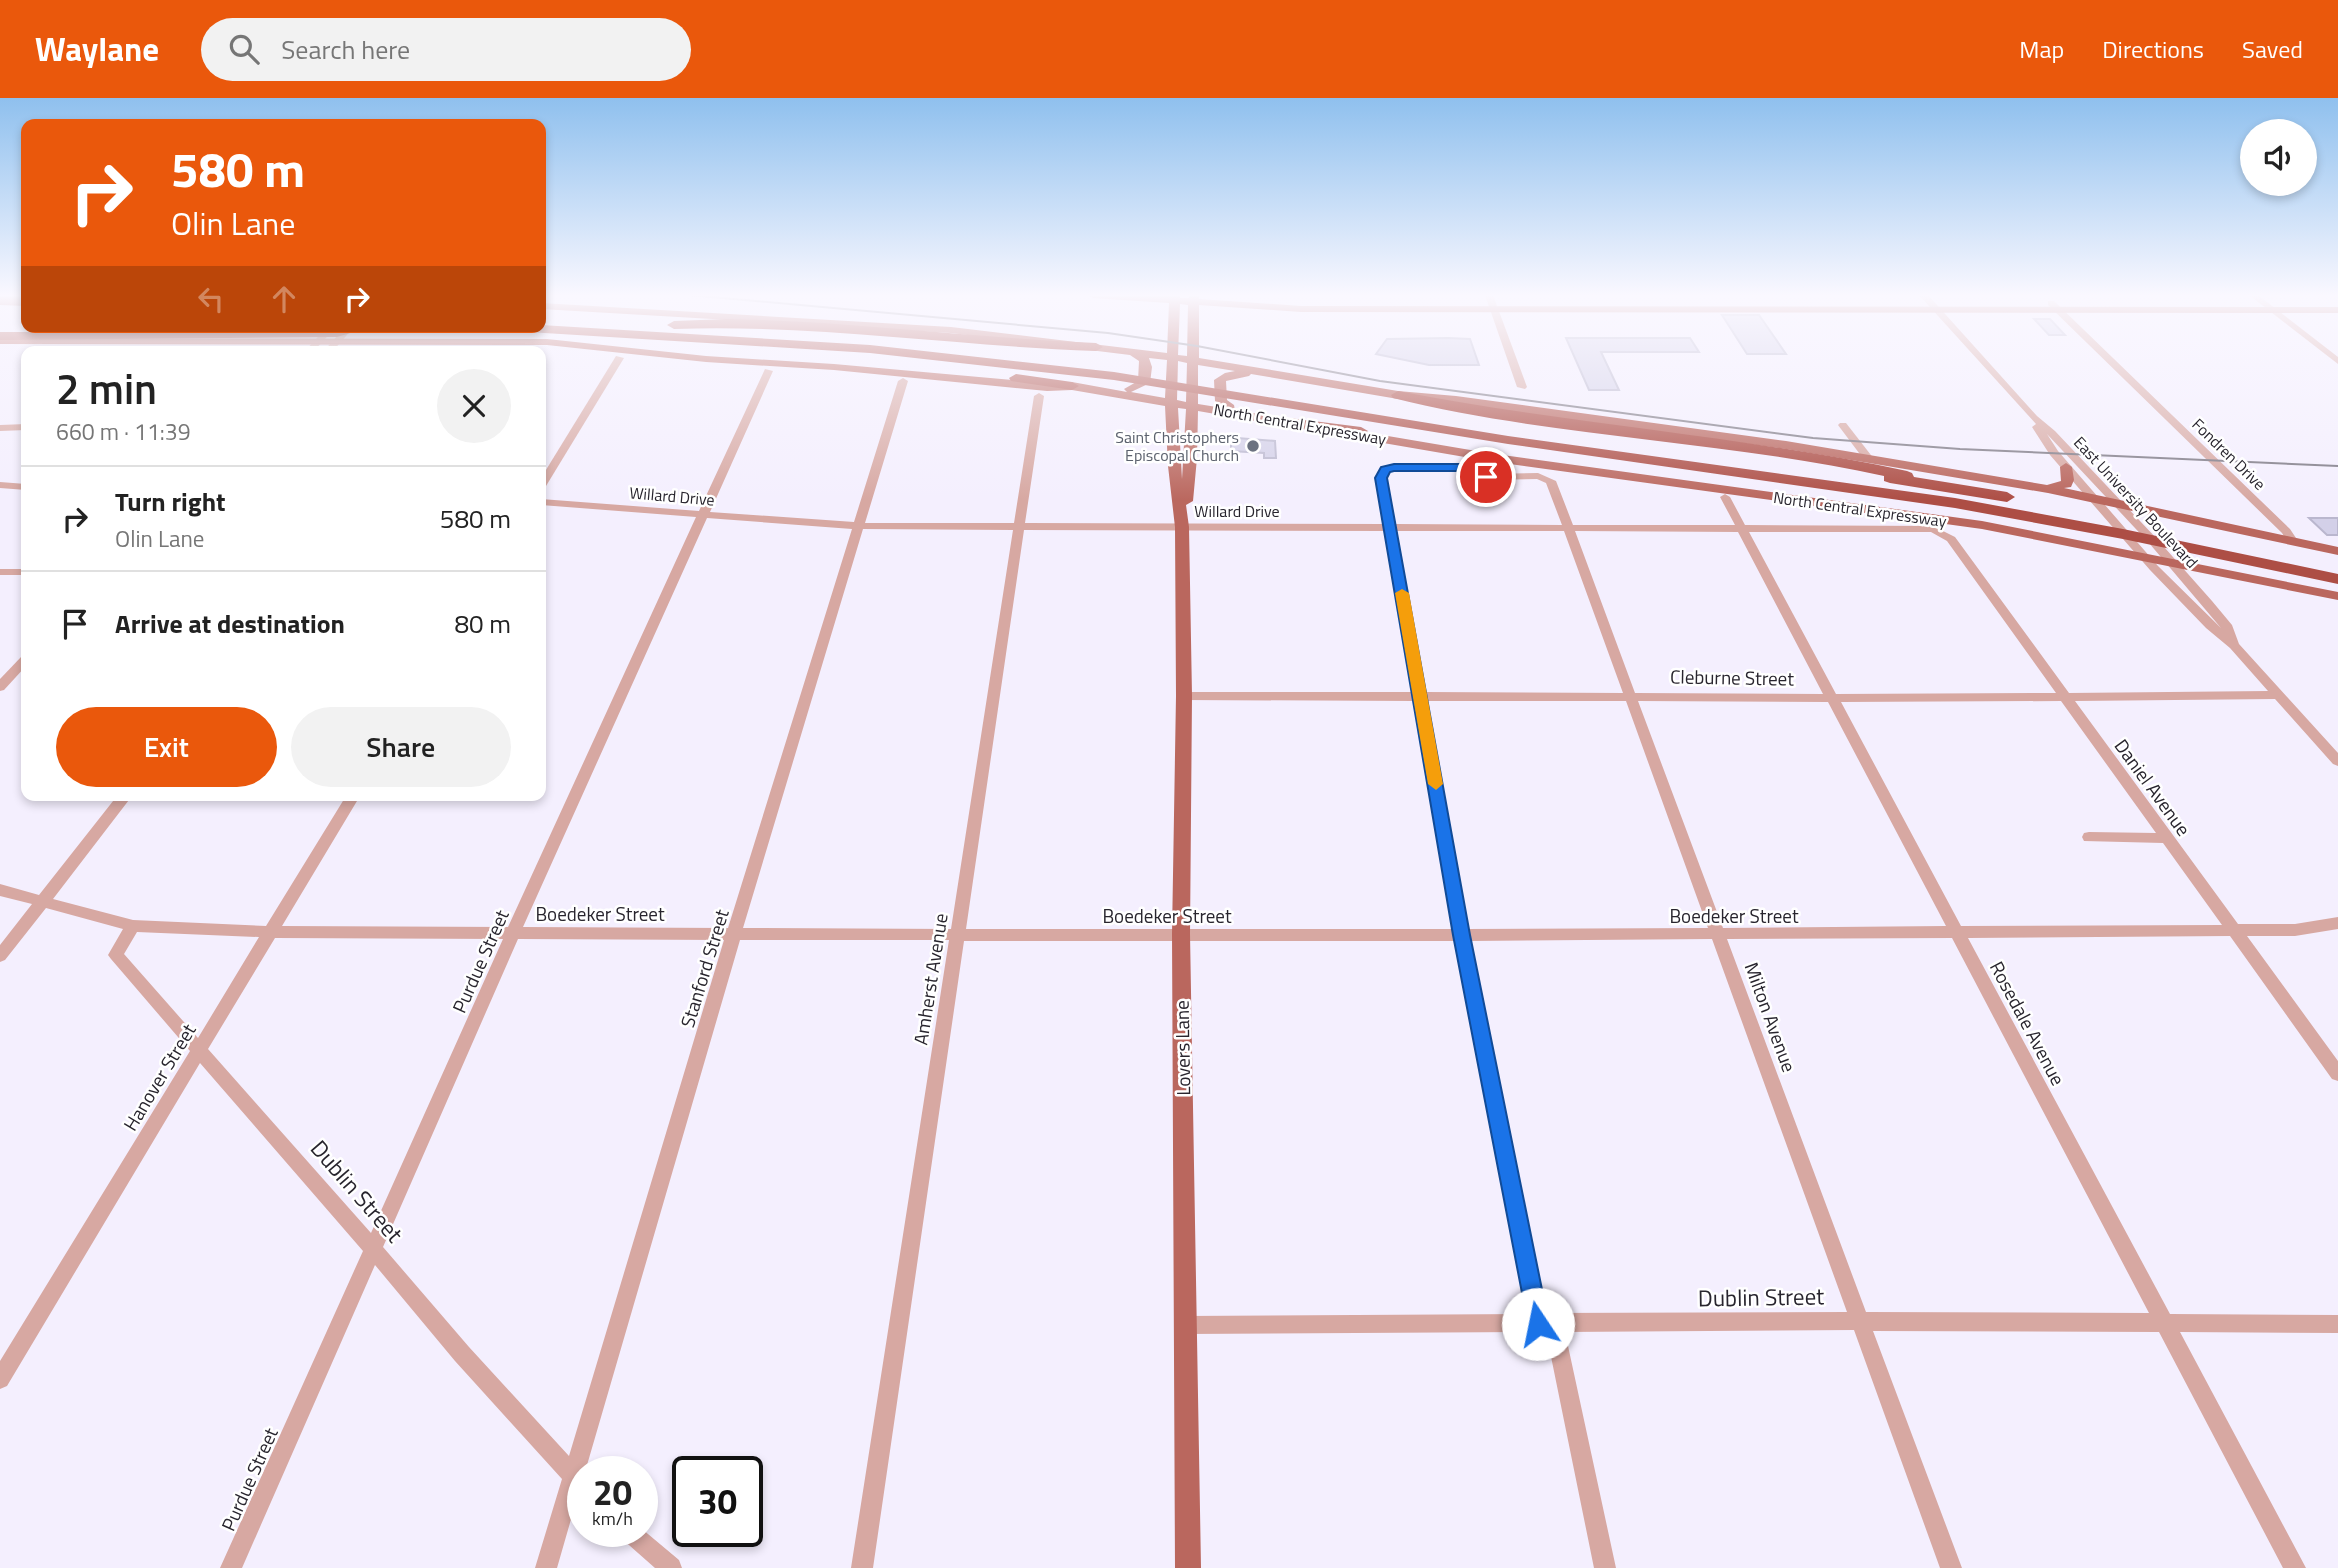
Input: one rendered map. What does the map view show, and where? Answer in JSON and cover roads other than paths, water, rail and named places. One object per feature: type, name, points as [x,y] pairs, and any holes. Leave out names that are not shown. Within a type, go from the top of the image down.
[{"type":"highway","points":[[878,364],[1072,386]]},
{"type":"highway","name":"North Central Expressway","points":[[1006,364],[1083,372],[1508,440],[1850,487],[2036,517],[2338,579]]},
{"type":"highway","name":"North Central Expressway","points":[[1112,364],[1504,425],[1956,488],[2077,510],[2338,565]]},
{"type":"highway","points":[[1398,395],[1464,409],[1769,449],[1870,467],[1956,488]]},
{"type":"highway","points":[[1289,422],[1973,516],[2036,517]]},
{"type":"main road","name":"North Central Expressway","points":[[777,364],[1047,387],[1072,386],[1171,398],[1240,414],[1488,457],[1982,525],[2140,552],[2338,596]]},
{"type":"main road","points":[[1106,391],[1139,387],[1144,383],[1147,364]]},
{"type":"main road","name":"Lovers Lane","points":[[1172,364],[1174,466],[1182,527],[1184,696],[1181,934],[1188,1568]]},
{"type":"main road","name":"Lovers Lane","points":[[1182,527],[1191,458],[1193,364]]},
{"type":"main road","points":[[1198,364],[1398,395],[1678,429],[1869,459],[2048,489],[2098,502],[2338,551]]},
{"type":"main road","points":[[1240,414],[1221,401],[1220,380],[1234,374],[1276,374]]},
{"type":"main road","points":[[2048,489],[2066,484],[2066,467]]},
{"type":"street","points":[[546,478],[616,364]]},
{"type":"street","points":[[1513,364],[1522,387]]},
{"type":"street","name":"East University Boulevard","points":[[1985,364],[2034,418],[2045,425],[2124,507],[2226,625],[2234,645]]},
{"type":"street","name":"Fondren Drive","points":[[2113,364],[2286,531],[2292,541]]},
{"type":"street","name":"Purdue Street","points":[[230,1568],[513,933],[768,371]]},
{"type":"street","name":"Stanford Street","points":[[585,1456],[734,933],[903,381]]},
{"type":"street","name":"Amherst Avenue","points":[[862,1568],[1039,396]]},
{"type":"street","name":"East University Boulevard","points":[[2034,418],[2042,435],[2066,467],[2140,552],[2210,625],[2234,645]]},
{"type":"street","points":[[1843,425],[1869,459]]},
{"type":"street","points":[[0,428],[21,427]]},
{"type":"street","name":"Milton Avenue","points":[[1390,526],[1381,478],[1385,470],[1462,468],[1486,477],[1538,476],[1550,481],[1951,1568]]},
{"type":"street","points":[[0,485],[21,487]]},
{"type":"street","name":"Rosedale Avenue","points":[[1725,497],[2294,1568]]},
{"type":"street","name":"Willard Drive","points":[[546,502],[858,526],[1740,526],[1933,529]]},
{"type":"street","points":[[1390,526],[1461,935],[1546,1324],[1605,1568]]},
{"type":"street","name":"Daniel Avenue","points":[[1933,529],[1951,539],[2338,1074]]},
{"type":"street","points":[[0,572],[21,572]]},
{"type":"street","points":[[2234,645],[2338,761]]},
{"type":"street","points":[[0,687],[21,664]]},
{"type":"street","name":"Cleburne Street","points":[[1184,696],[2279,695]]},
{"type":"street","points":[[0,956],[121,801]]},
{"type":"street","name":"Hanover Street","points":[[0,1379],[350,801]]},
{"type":"street","points":[[2089,837],[2166,838]]},
{"type":"street","name":"Boedeker Street","points":[[0,890],[133,926],[270,932],[1956,934],[2234,932],[2295,930],[2338,923]]},
{"type":"street","name":"Dublin Street","points":[[133,926],[116,955],[462,1354],[567,1470]]},
{"type":"street","name":"Dublin Street","points":[[1185,1325],[1859,1321],[2338,1324]]},
{"type":"street","name":"Stanford Street","points":[[546,1568],[567,1512]]},
{"type":"street","points":[[647,1547],[671,1568]]},
{"type":"tram line","points":[[1289,364],[1380,381],[1813,438],[1960,449],[2338,466]]},
{"type":"place","name":"Saint Christophers Episcopal Church","points":[[1253,446]]}]
